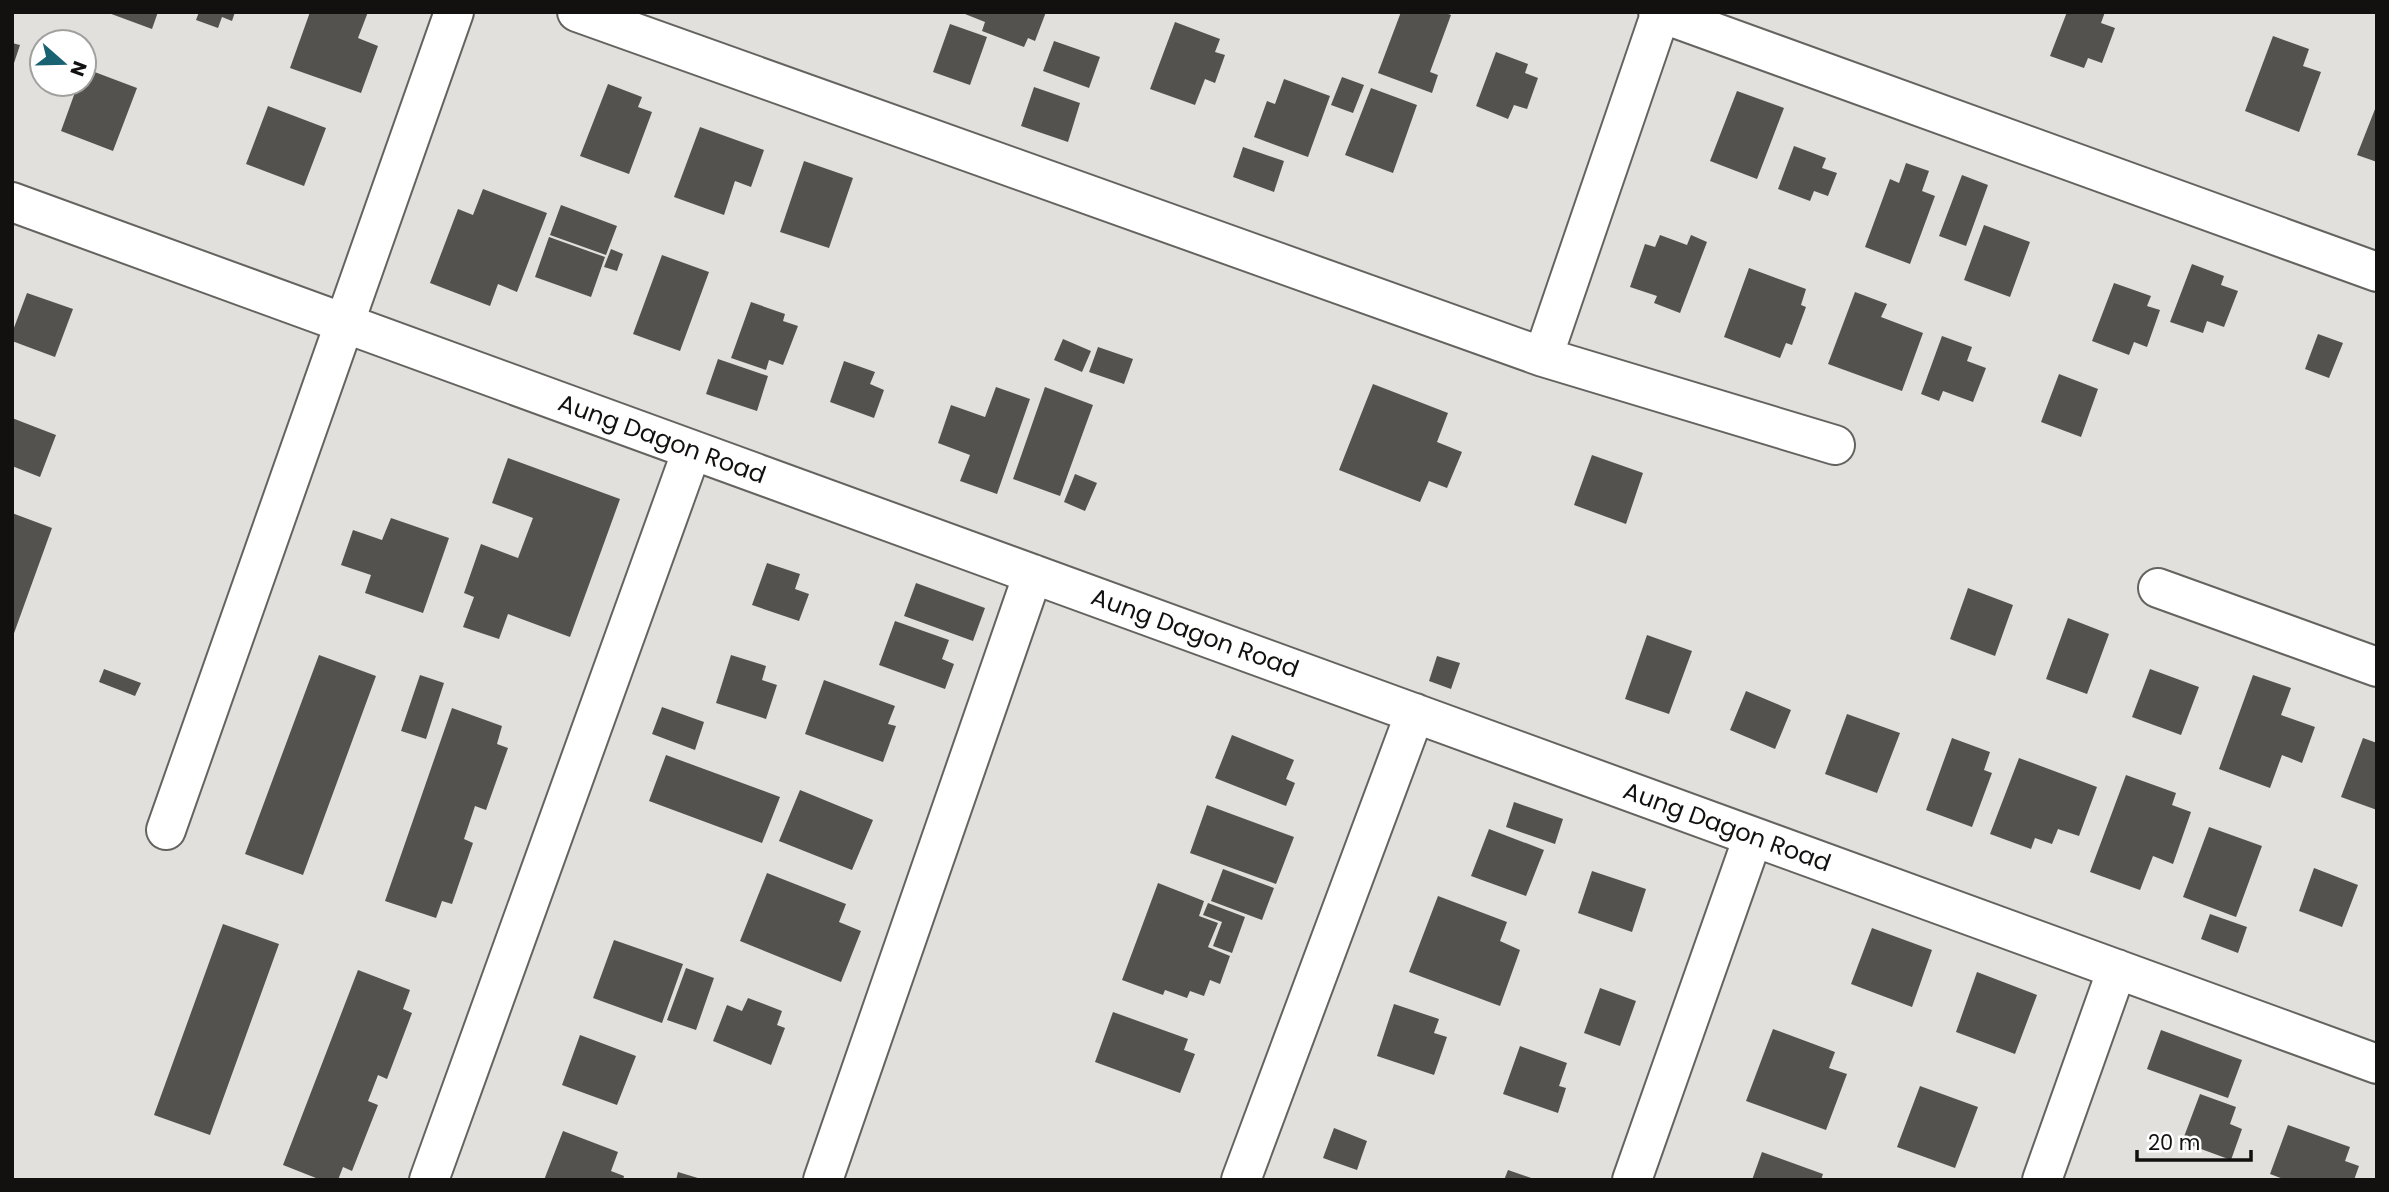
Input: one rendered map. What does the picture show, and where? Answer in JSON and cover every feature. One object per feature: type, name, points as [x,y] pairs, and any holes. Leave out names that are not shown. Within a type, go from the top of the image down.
[{"type":"street","points":[[166,830],[454,12]]},
{"type":"street","points":[[577,12],[1543,357],[1835,445]]},
{"type":"street","points":[[1543,357],[1660,13],[2377,272]]},
{"type":"street","name":"Aung Dagon Road","points":[[12,202],[2377,1064]]},
{"type":"street","points":[[429,1180],[692,450]]},
{"type":"street","points":[[824,1180],[1033,574]]},
{"type":"street","points":[[2158,589],[2377,667]]},
{"type":"street","points":[[1241,1180],[1415,713]]},
{"type":"street","points":[[1632,1180],[1753,837]]},
{"type":"street","points":[[2042,1180],[2117,969]]},
{"type":"building","points":[[106,12],[158,12],[152,29]]},
{"type":"building","points":[[199,12],[235,12],[232,21],[222,17],[218,28],[196,20]]},
{"type":"building","points":[[310,12],[368,12],[358,38],[378,46],[361,93],[290,68]]},
{"type":"building","points":[[960,12],[1046,12],[1035,41],[1028,38],[1024,47],[982,31],[985,22]]},
{"type":"building","points":[[1401,12],[1443,12],[1451,15],[1430,72],[1438,75],[1432,93],[1378,73]]},
{"type":"building","points":[[2067,12],[2105,12],[2101,23],[2115,28],[2102,63],[2088,58],[2084,68],[2050,56]]},
{"type":"building","points":[[1175,22],[1220,39],[1215,52],[1225,55],[1215,83],[1205,79],[1195,105],[1150,89]]},
{"type":"building","points":[[950,24],[987,37],[970,85],[933,72]]},
{"type":"building","points":[[2273,36],[2309,49],[2303,66],[2321,72],[2299,132],[2245,111]]},
{"type":"building","points":[[1054,41],[1100,57],[1089,88],[1043,71]]},
{"type":"building","points":[[12,43],[20,45],[13,66],[12,66]]},
{"type":"building","points":[[1496,52],[1528,64],[1525,73],[1538,78],[1527,109],[1514,105],[1508,119],[1476,106]]},
{"type":"building","points":[[98,73],[137,88],[113,151],[61,131],[73,98],[98,98]]},
{"type":"building","points":[[1342,77],[1364,85],[1353,113],[1331,105]]},
{"type":"building","points":[[1284,79],[1330,96],[1308,157],[1254,137],[1267,101],[1275,104]]},
{"type":"building","points":[[608,84],[642,97],[638,107],[652,112],[629,174],[580,156]]},
{"type":"building","points":[[1034,87],[1080,103],[1068,142],[1021,126]]},
{"type":"building","points":[[1371,88],[1417,105],[1393,173],[1345,155]]},
{"type":"building","points":[[1737,91],[1784,108],[1757,179],[1710,161]]},
{"type":"building","points":[[2377,104],[2377,162],[2357,155]]},
{"type":"building","points":[[268,106],[326,128],[304,186],[246,164]]},
{"type":"building","points":[[700,127],[764,150],[751,187],[735,181],[724,215],[674,197]]},
{"type":"building","points":[[1794,146],[1826,158],[1822,168],[1837,173],[1828,196],[1814,191],[1810,201],[1778,189]]},
{"type":"building","points":[[1243,147],[1284,161],[1274,192],[1233,177]]},
{"type":"building","points":[[804,161],[853,178],[829,248],[780,232]]},
{"type":"building","points":[[1906,163],[1929,171],[1922,191],[1935,196],[1910,264],[1865,247],[1890,179],[1899,183]]},
{"type":"building","points":[[1962,175],[1988,185],[1966,246],[1939,236]]},
{"type":"building","points":[[483,189],[547,213],[517,292],[498,284],[490,306],[430,283],[458,209],[473,215]]},
{"type":"building","points":[[561,205],[617,226],[606,255],[550,235]]},
{"type":"building","points":[[1984,225],[2030,242],[2010,297],[1964,280]]},
{"type":"building","points":[[1660,235],[1687,245],[1691,235],[1707,242],[1680,313],[1654,303],[1657,296],[1630,287],[1645,244],[1655,247]]},
{"type":"building","points":[[549,237],[605,257],[591,297],[535,277]]},
{"type":"building","points":[[611,249],[623,254],[617,271],[604,267]]},
{"type":"building","points":[[662,255],[709,272],[680,351],[633,334]]},
{"type":"building","points":[[2192,264],[2224,276],[2221,285],[2238,291],[2224,327],[2207,321],[2203,333],[2170,322]]},
{"type":"building","points":[[1749,268],[1806,289],[1801,305],[1806,307],[1792,345],[1786,343],[1780,358],[1724,337]]},
{"type":"building","points":[[2114,283],[2151,296],[2147,306],[2160,310],[2147,347],[2134,342],[2129,355],[2092,341]]},
{"type":"building","points":[[1855,292],[1887,304],[1881,317],[1923,333],[1902,391],[1828,364]]},
{"type":"building","points":[[27,293],[73,309],[55,357],[12,341],[12,333]]},
{"type":"building","points":[[751,302],[785,314],[783,321],[798,326],[783,365],[769,360],[766,370],[731,358]]},
{"type":"building","points":[[2318,334],[2343,343],[2329,378],[2305,369]]},
{"type":"building","points":[[1942,336],[1972,347],[1967,361],[1986,368],[1973,402],[1943,391],[1939,401],[1921,394]]},
{"type":"building","points":[[1063,339],[1091,351],[1082,372],[1054,360]]},
{"type":"building","points":[[1098,347],[1133,359],[1124,384],[1089,372]]},
{"type":"building","points":[[718,359],[768,376],[757,411],[706,394]]},
{"type":"building","points":[[844,361],[875,372],[870,384],[884,390],[874,418],[830,402]]},
{"type":"building","points":[[2059,374],[2098,389],[2081,437],[2041,422]]},
{"type":"building","points":[[1373,384],[1448,413],[1437,442],[1462,452],[1447,488],[1429,481],[1420,502],[1339,470]]},
{"type":"building","points":[[996,387],[1030,399],[997,494],[960,481],[970,455],[938,443],[951,405],[985,417]]},
{"type":"building","points":[[1045,387],[1093,405],[1060,496],[1013,479]]},
{"type":"building","points":[[12,418],[56,435],[40,477],[12,466]]},
{"type":"building","points":[[1592,455],[1643,473],[1626,524],[1574,505]]},
{"type":"building","points":[[508,458],[620,499],[570,637],[508,614],[499,639],[463,627],[474,597],[464,593],[481,544],[518,558],[533,518],[492,503]]},
{"type":"building","points":[[1075,474],[1097,483],[1085,511],[1064,502]]},
{"type":"building","points":[[12,513],[52,528],[13,636],[12,636]]},
{"type":"building","points":[[391,518],[449,538],[423,613],[365,593],[371,575],[341,565],[353,530],[382,540]]},
{"type":"building","points":[[767,563],[800,574],[795,589],[809,594],[799,621],[752,605]]},
{"type":"building","points":[[916,583],[985,608],[973,641],[904,616]]},
{"type":"building","points":[[1968,588],[2013,605],[1995,656],[1950,639]]},
{"type":"building","points":[[2068,618],[2109,634],[2087,694],[2046,679]]},
{"type":"building","points":[[895,621],[949,640],[942,659],[954,664],[945,689],[879,665]]},
{"type":"building","points":[[1647,635],[1692,651],[1669,714],[1625,699]]},
{"type":"building","points":[[319,655],[376,676],[303,875],[245,854]]},
{"type":"building","points":[[731,655],[766,666],[762,680],[777,685],[766,719],[716,703]]},
{"type":"building","points":[[1437,656],[1460,663],[1451,689],[1429,681]]},
{"type":"building","points":[[104,669],[141,683],[135,696],[99,682]]},
{"type":"building","points":[[2150,669],[2199,687],[2181,735],[2132,717]]},
{"type":"building","points":[[420,675],[444,683],[426,739],[401,731]]},
{"type":"building","points":[[2253,675],[2291,688],[2281,715],[2315,727],[2302,763],[2282,755],[2270,788],[2219,769]]},
{"type":"building","points":[[824,680],[895,706],[888,724],[896,726],[883,762],[805,734]]},
{"type":"building","points":[[1746,691],[1791,710],[1775,749],[1730,730]]},
{"type":"building","points":[[662,707],[704,722],[695,750],[652,734]]},
{"type":"building","points":[[452,708],[502,726],[497,744],[508,748],[486,810],[475,806],[464,839],[473,843],[452,904],[442,901],[436,918],[385,901]]},
{"type":"building","points":[[1847,714],[1900,733],[1877,793],[1825,774]]},
{"type":"building","points":[[1232,735],[1294,760],[1286,779],[1295,783],[1286,806],[1215,778]]},
{"type":"building","points":[[1952,738],[1990,752],[1984,770],[1992,773],[1972,827],[1926,810]]},
{"type":"building","points":[[2363,738],[2377,743],[2377,810],[2341,797]]},
{"type":"building","points":[[666,755],[780,797],[762,843],[649,801]]},
{"type":"building","points":[[2019,758],[2097,787],[2079,836],[2058,829],[2052,844],[2035,838],[2031,849],[1990,834]]},
{"type":"building","points":[[2126,775],[2176,793],[2172,805],[2191,812],[2173,864],[2153,856],[2140,890],[2090,872]]},
{"type":"building","points":[[800,790],[873,820],[852,870],[779,841]]},
{"type":"building","points":[[1514,802],[1563,819],[1555,844],[1506,827]]},
{"type":"building","points":[[1207,805],[1294,837],[1276,884],[1190,853]]},
{"type":"building","points":[[2209,827],[2262,846],[2236,917],[2183,897]]},
{"type":"building","points":[[1489,829],[1544,850],[1526,896],[1471,876]]},
{"type":"building","points":[[2314,868],[2358,885],[2342,927],[2299,911]]},
{"type":"building","points":[[1223,869],[1274,888],[1262,920],[1211,901]]},
{"type":"building","points":[[1592,871],[1646,889],[1632,932],[1578,913]]},
{"type":"building","points":[[767,873],[846,904],[839,922],[861,931],[841,982],[740,941]]},
{"type":"building","points":[[1158,883],[1204,901],[1199,916],[1218,923],[1208,947],[1230,956],[1220,984],[1210,980],[1204,996],[1190,991],[1187,998],[1165,990],[1163,995],[1122,980]]},
{"type":"building","points":[[1438,896],[1507,922],[1500,941],[1520,950],[1500,1006],[1409,972]]},
{"type":"building","points":[[1208,903],[1245,917],[1232,953],[1213,946],[1222,922],[1203,915]]},
{"type":"building","points":[[2210,914],[2247,927],[2238,953],[2201,939]]},
{"type":"building","points":[[223,924],[279,944],[210,1135],[154,1115]]},
{"type":"building","points":[[1872,928],[1932,950],[1912,1007],[1851,984]]},
{"type":"building","points":[[614,940],[683,964],[662,1023],[593,998]]},
{"type":"building","points":[[686,968],[714,978],[696,1030],[667,1020]]},
{"type":"building","points":[[358,970],[410,990],[403,1009],[412,1013],[387,1079],[378,1075],[368,1101],[378,1105],[352,1171],[343,1167],[338,1180],[321,1180],[283,1165]]},
{"type":"building","points":[[1977,972],[2037,995],[2015,1054],[1956,1032]]},
{"type":"building","points":[[1600,988],[1636,1001],[1620,1046],[1584,1033]]},
{"type":"building","points":[[748,998],[782,1011],[777,1025],[785,1028],[771,1065],[713,1041],[727,1005],[742,1011]]},
{"type":"building","points":[[1394,1004],[1439,1019],[1434,1033],[1447,1037],[1434,1075],[1377,1056]]},
{"type":"building","points":[[1113,1012],[1188,1039],[1184,1050],[1195,1054],[1180,1093],[1095,1062]]},
{"type":"building","points":[[1773,1029],[1835,1052],[1829,1068],[1847,1074],[1826,1130],[1746,1101]]},
{"type":"building","points":[[2161,1030],[2242,1060],[2228,1098],[2147,1069]]},
{"type":"building","points":[[580,1035],[636,1056],[617,1105],[562,1085]]},
{"type":"building","points":[[1520,1046],[1567,1063],[1559,1086],[1566,1088],[1558,1113],[1503,1094]]},
{"type":"building","points":[[1920,1086],[1978,1107],[1955,1168],[1897,1147]]},
{"type":"building","points":[[2200,1094],[2236,1107],[2230,1124],[2242,1129],[2231,1160],[2182,1142]]},
{"type":"building","points":[[2288,1125],[2350,1147],[2345,1161],[2359,1166],[2354,1180],[2286,1180],[2270,1174]]},
{"type":"building","points":[[1334,1128],[1367,1141],[1357,1170],[1323,1158]]},
{"type":"building","points":[[563,1131],[618,1152],[611,1171],[624,1176],[623,1180],[544,1180]]},
{"type":"building","points":[[1762,1152],[1823,1174],[1821,1180],[1752,1180]]},
{"type":"building","points":[[1508,1170],[1534,1179],[1534,1180],[1504,1180]]},
{"type":"building","points":[[678,1172],[701,1179],[701,1180],[676,1180]]}]
